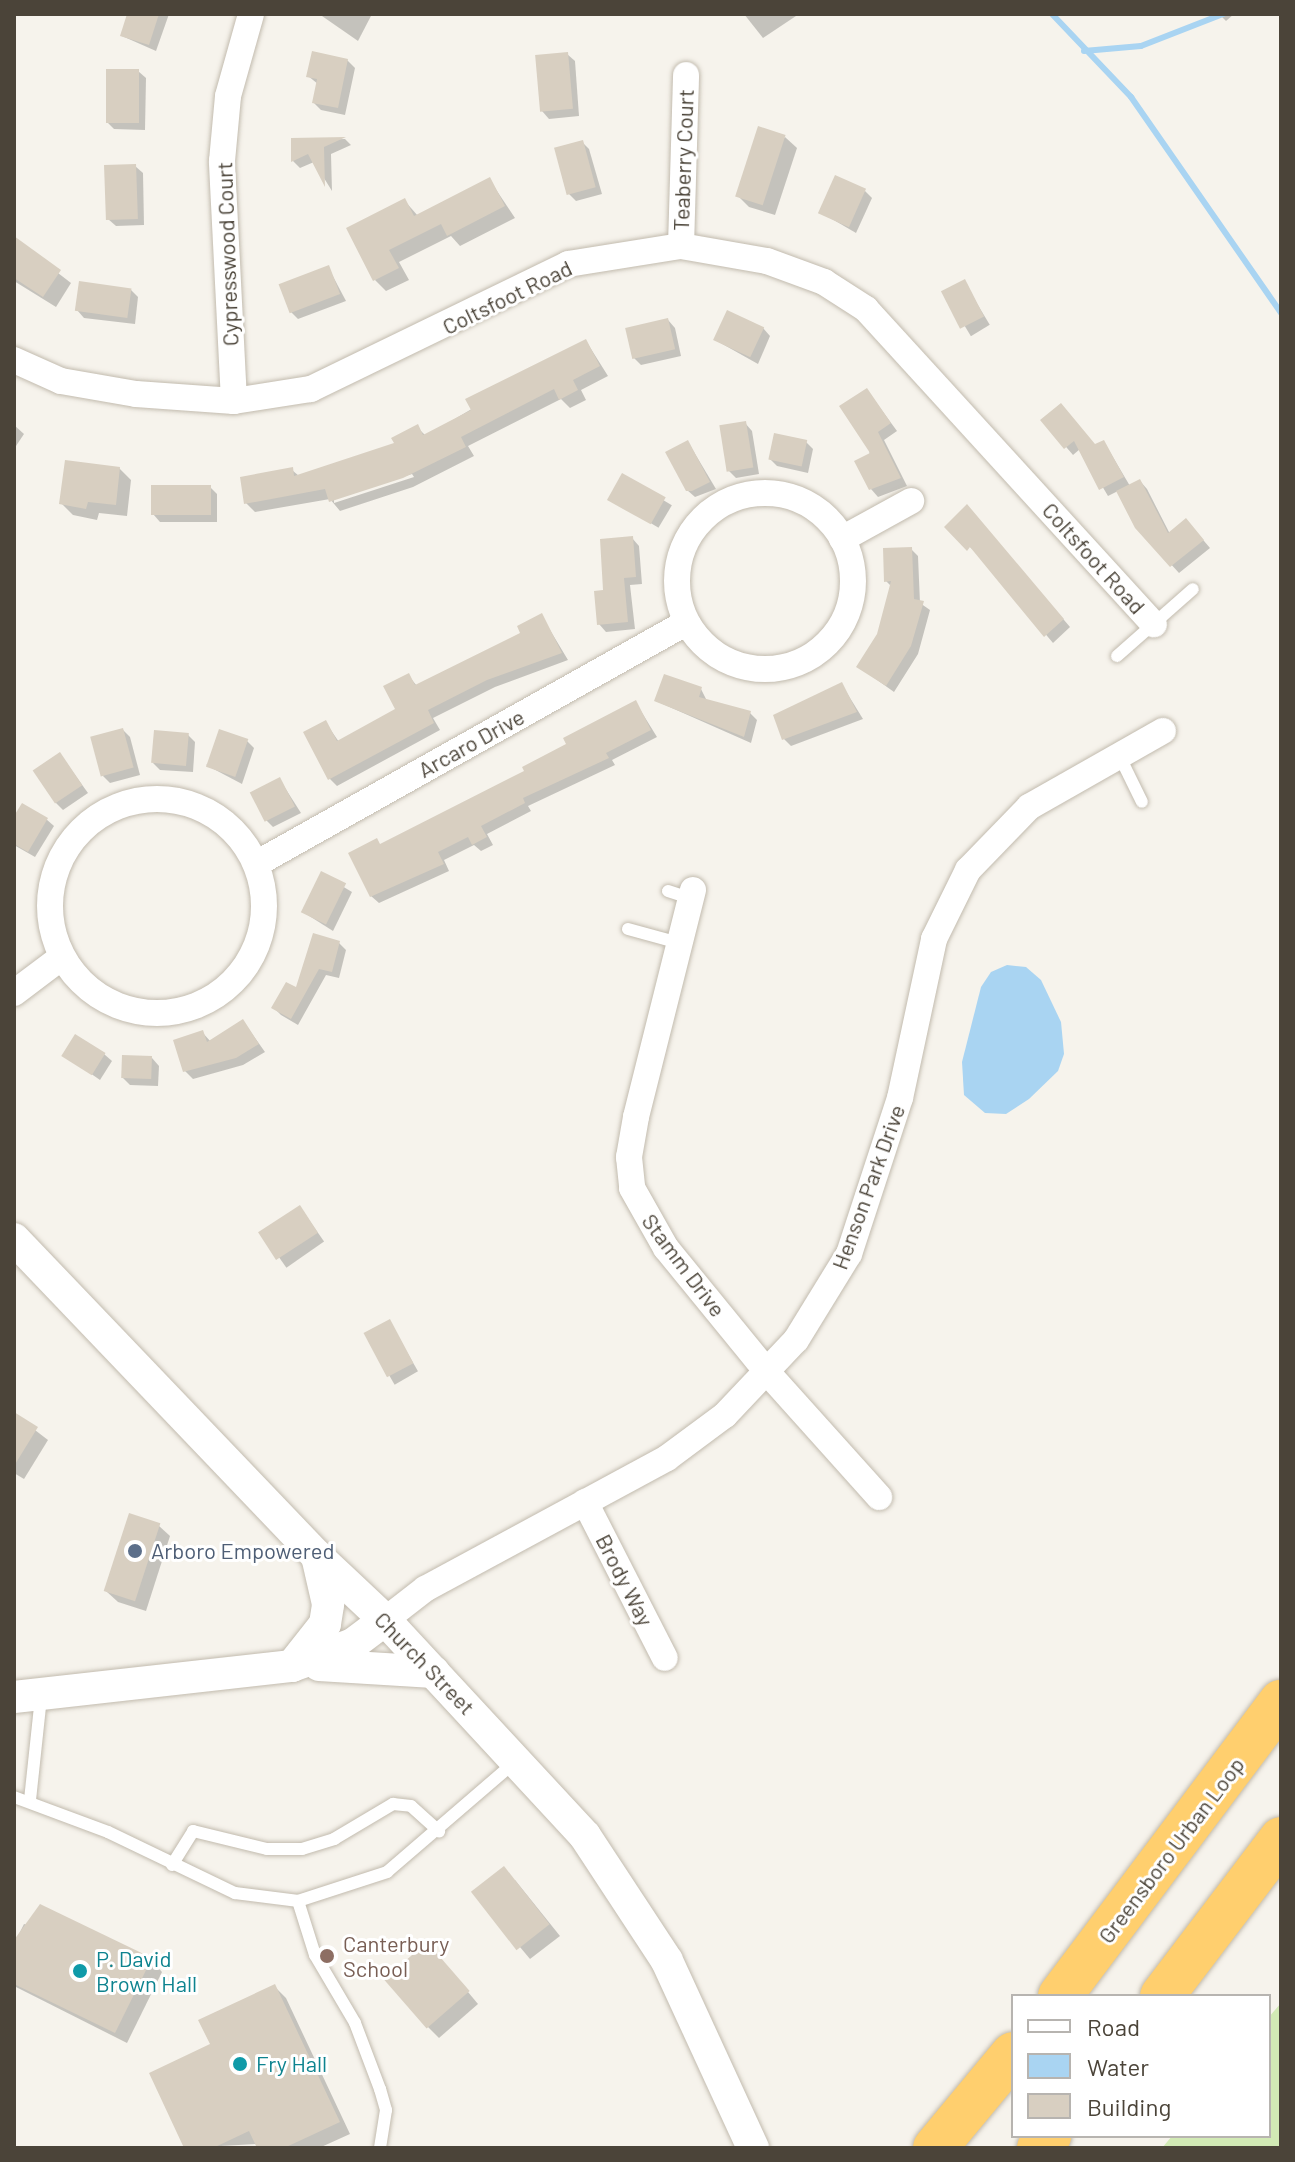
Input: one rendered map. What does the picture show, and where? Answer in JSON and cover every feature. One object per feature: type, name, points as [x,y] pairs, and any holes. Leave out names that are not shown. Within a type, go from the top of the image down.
[{"type":"highway","name":"Greensboro Urban Loop","points":[[1062,1994],[1281,1702]]},
{"type":"highway","points":[[1164,1994],[1281,1839]]},
{"type":"highway","points":[[935,2148],[1011,2056]]},
{"type":"street","name":"Cypresswood Court","points":[[234,401],[222,161],[228,96],[251,14]]},
{"type":"street","name":"Teaberry Court","points":[[681,246],[686,75]]},
{"type":"street","name":"Coltsfoot Road","points":[[14,360],[61,381],[136,394],[234,401],[311,389],[568,264],[681,246],[767,261],[824,282],[866,309],[1154,624]]},
{"type":"street","points":[[756,494],[790,497],[820,512],[842,539],[852,572],[849,606],[833,636],[806,658],[773,668],[739,665],[709,649],[687,622],[677,590],[681,556],[697,525],[723,504],[756,494]]},
{"type":"street","points":[[842,539],[911,501]]},
{"type":"street","name":"Arcaro Drive","points":[[256,864],[687,622]]},
{"type":"street","name":"Henson Park Drive","points":[[385,1620],[425,1589],[697,1437],[767,1372],[822,1303],[849,1254],[900,1098],[934,939],[968,870],[1029,807],[1163,731]]},
{"type":"street","points":[[144,800],[167,801],[210,813],[237,835],[256,864],[264,899],[261,935],[245,968],[219,994],[186,1010],[150,1014],[126,1008],[84,986],[62,957],[51,924],[51,890],[61,857],[82,829],[110,810],[144,800]]},
{"type":"street","name":"Stamm Drive","points":[[684,893],[679,943],[636,1117],[629,1157],[632,1188],[666,1248],[767,1372],[879,1497]]},
{"type":"street","points":[[14,993],[62,957]]},
{"type":"street","name":"Church Street","points":[[14,1239],[317,1556],[385,1620],[518,1759],[585,1836],[641,1918],[684,1994],[753,2148]]},
{"type":"street","name":"Brody Way","points":[[585,1502],[665,1658]]},
{"type":"street","points":[[292,1666],[325,1624],[328,1604],[317,1556]]},
{"type":"street","points":[[292,1666],[353,1644],[385,1620]]},
{"type":"street","points":[[28,1696],[292,1666],[434,1672]]},
{"type":"lane","points":[[1117,656],[1193,589]]},
{"type":"lane","points":[[1119,755],[1142,802]]},
{"type":"lane","points":[[628,929],[679,943]]},
{"type":"lane","points":[[28,1696],[30,1800]]},
{"type":"lane","points":[[14,1797],[30,1800],[249,1898],[298,1901],[387,1872],[439,1831],[518,1759]]},
{"type":"lane","points":[[172,1865],[193,1831],[267,1849],[302,1849],[334,1839],[393,1804],[411,1806],[439,1831]]},
{"type":"lane","points":[[298,1901],[315,1955],[355,2023],[380,2089],[386,2110],[380,2148]]},
{"type":"green space","points":[[1281,2003],[1281,2148],[1162,2148],[1170,2138],[1271,2138],[1271,2015]]},
{"type":"water","points":[[1007,965],[1026,967],[1041,980],[1061,1022],[1064,1054],[1058,1071],[1029,1099],[1006,1114],[985,1113],[964,1095],[962,1062],[981,987],[991,972]]},
{"type":"building","points":[[127,14],[159,14],[149,45],[120,36]]},
{"type":"building","points":[[312,51],[348,59],[338,108],[312,103],[317,79],[306,77]]},
{"type":"building","points":[[568,52],[573,109],[540,112],[535,55]]},
{"type":"building","points":[[106,69],[139,69],[139,123],[106,123]]},
{"type":"building","points":[[758,126],[786,135],[763,205],[735,196]]},
{"type":"building","points":[[346,137],[324,147],[325,187],[308,154],[291,162],[291,138]]},
{"type":"building","points":[[583,140],[596,187],[567,195],[554,148]]},
{"type":"building","points":[[136,164],[138,219],[106,220],[104,165]]},
{"type":"building","points":[[835,175],[866,189],[849,227],[818,213]]},
{"type":"building","points":[[490,177],[505,206],[447,236],[441,224],[389,250],[399,268],[373,281],[346,228],[405,198],[414,216]]},
{"type":"building","points":[[14,236],[61,270],[43,297],[14,278]]},
{"type":"building","points":[[329,265],[340,294],[290,313],[279,284]]},
{"type":"building","points":[[965,279],[984,316],[960,329],[941,291]]},
{"type":"building","points":[[79,281],[131,288],[127,318],[75,311]]},
{"type":"building","points":[[727,310],[764,327],[750,357],[713,340]]},
{"type":"building","points":[[668,318],[675,349],[632,359],[625,328]]},
{"type":"building","points":[[586,339],[600,366],[573,380],[578,390],[559,400],[554,389],[461,437],[466,447],[403,478],[329,502],[325,489],[244,504],[240,477],[293,467],[294,476],[394,443],[391,438],[418,424],[423,435],[471,410],[465,399]]},
{"type":"building","points":[[867,388],[891,423],[878,432],[901,478],[869,490],[854,461],[870,453],[839,406]]},
{"type":"building","points":[[1061,403],[1095,444],[1104,440],[1124,477],[1099,490],[1074,441],[1064,449],[1040,420]]},
{"type":"building","points":[[746,421],[753,467],[727,472],[719,425]]},
{"type":"building","points":[[774,433],[807,440],[802,466],[768,459]]},
{"type":"building","points":[[688,440],[710,482],[692,491],[686,491],[665,452]]},
{"type":"building","points":[[65,460],[120,467],[116,505],[88,502],[86,509],[59,504]]},
{"type":"building","points":[[622,473],[666,497],[651,524],[607,500]]},
{"type":"building","points":[[1140,479],[1168,533],[1186,518],[1204,540],[1170,567],[1135,528],[1116,491]]},
{"type":"building","points":[[151,485],[211,485],[211,515],[151,515]]},
{"type":"building","points":[[967,504],[1064,619],[1044,637],[970,547],[967,551],[944,527]]},
{"type":"building","points":[[633,536],[636,577],[624,578],[628,622],[597,625],[594,591],[603,590],[600,539]]},
{"type":"building","points":[[912,547],[914,599],[924,601],[911,646],[886,686],[856,667],[877,634],[891,581],[884,582],[883,548]]},
{"type":"building","points":[[542,613],[562,653],[487,680],[428,710],[434,723],[328,780],[303,732],[326,720],[337,741],[395,709],[383,686],[409,673],[415,685],[520,633],[517,626]]},
{"type":"building","points":[[664,674],[702,687],[699,697],[751,711],[744,737],[654,701]]},
{"type":"building","points":[[842,682],[857,712],[782,740],[773,715]]},
{"type":"building","points":[[636,700],[651,730],[606,753],[609,758],[523,798],[525,803],[481,826],[487,837],[472,845],[468,837],[438,852],[444,864],[370,897],[348,853],[377,838],[380,844],[524,771],[522,767],[566,744],[563,738]]},
{"type":"building","points":[[123,728],[134,768],[101,776],[90,737]]},
{"type":"building","points":[[219,729],[248,739],[235,777],[206,767]]},
{"type":"building","points":[[154,730],[189,733],[186,766],[151,763]]},
{"type":"building","points":[[60,752],[82,785],[55,804],[33,770]]},
{"type":"building","points":[[280,777],[295,806],[265,822],[250,792]]},
{"type":"building","points":[[22,803],[48,818],[28,852],[14,844],[14,816]]},
{"type":"building","points":[[321,871],[346,883],[326,925],[301,912]]},
{"type":"building","points":[[313,933],[340,941],[332,972],[319,969],[291,1019],[271,1008],[286,982],[296,987]]},
{"type":"building","points":[[243,1019],[259,1044],[236,1058],[183,1072],[173,1040],[203,1030],[207,1042]]},
{"type":"building","points":[[75,1034],[106,1053],[92,1075],[61,1056]]},
{"type":"building","points":[[122,1055],[152,1056],[151,1079],[121,1078]]},
{"type":"building","points":[[300,1205],[318,1233],[276,1260],[258,1232]]},
{"type":"building","points":[[390,1319],[413,1363],[387,1377],[364,1333]]},
{"type":"building","points":[[14,1412],[38,1427],[14,1466]]},
{"type":"building","points":[[129,1513],[160,1523],[135,1601],[104,1591]]},
{"type":"building","points":[[504,1866],[550,1924],[516,1950],[471,1892]]},
{"type":"building","name":"P. David Brown Hall","points":[[40,1904],[152,1958],[115,2033],[14,1984],[14,1940]]},
{"type":"building","points":[[427,1942],[470,1991],[427,2028],[384,1979]]},
{"type":"building","name":"Fry Hall","points":[[275,1984],[340,2122],[284,2148],[257,2148],[249,2131],[213,2148],[184,2148],[149,2073],[210,2044],[198,2020]]},
{"type":"waterway","points":[[1052,14],[1131,97],[1281,313]]},
{"type":"waterway","points":[[1084,51],[1141,46],[1223,14]]},
{"type":"place","name":"Arboro Empowered","points":[[135,1551]]},
{"type":"place","name":"Canterbury School","points":[[327,1956]]},
{"type":"place","name":"P. David Brown Hall","points":[[80,1971]]},
{"type":"place","name":"Fry Hall","points":[[240,2064]]}]
